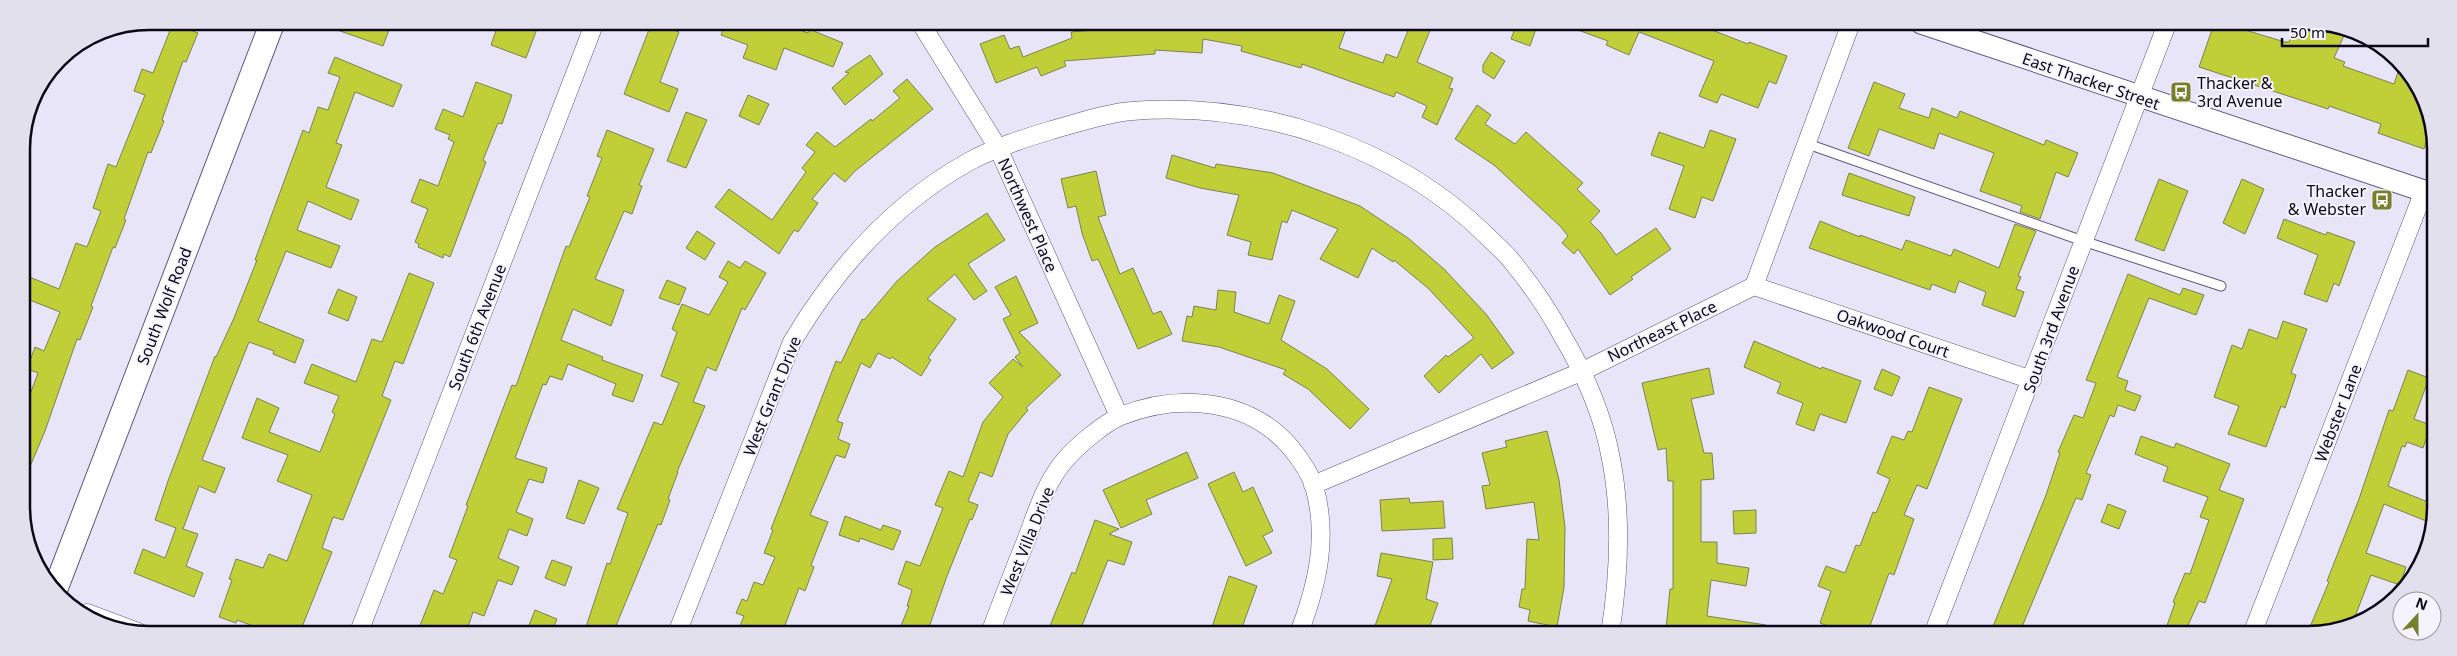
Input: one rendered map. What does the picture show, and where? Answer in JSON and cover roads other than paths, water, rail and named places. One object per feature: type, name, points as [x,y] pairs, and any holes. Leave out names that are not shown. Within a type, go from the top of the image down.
[{"type":"main road","name":"South Wolf Road","points":[[58,582],[270,30]]},
{"type":"street","name":"South 6th Avenue","points":[[361,626],[592,30]]},
{"type":"street","name":"Northwest Place","points":[[925,30],[998,148],[1119,416]]},
{"type":"street","points":[[1754,286],[1805,143],[1848,30]]},
{"type":"street","name":"East Thacker Street","points":[[1940,30],[2139,98],[2427,192]]},
{"type":"street","name":"South 3rd Avenue","points":[[1936,626],[2165,30]]},
{"type":"street","name":"West Grant Drive","points":[[680,626],[792,342],[813,307],[842,267],[876,230],[941,180],[971,161],[998,148],[1074,124],[1129,111],[1177,110],[1228,112],[1280,123],[1334,140],[1390,165],[1429,188],[1470,219],[1513,262],[1552,317],[1583,370],[1611,459],[1618,518],[1616,586],[1611,626]]},
{"type":"street","name":"Webster Lane","points":[[2255,626],[2427,198]]},
{"type":"street","name":"Northeast Place","points":[[1314,485],[1583,370],[1754,286]]},
{"type":"street","name":"Oakwood Court","points":[[1754,286],[2032,380]]},
{"type":"street","name":"West Villa Drive","points":[[993,626],[1045,490],[1065,461],[1089,438],[1119,416],[1160,404],[1197,402],[1235,408],[1267,425],[1286,442],[1304,464],[1314,485],[1321,520],[1318,572],[1311,602],[1302,626]]},
{"type":"lane","points":[[1805,143],[2083,241],[2221,286]]},
{"type":"place","name":"Thacker & 3rd Avenue","points":[[2181,92]]},
{"type":"place","name":"Thacker & Webster","points":[[2382,200]]}]
